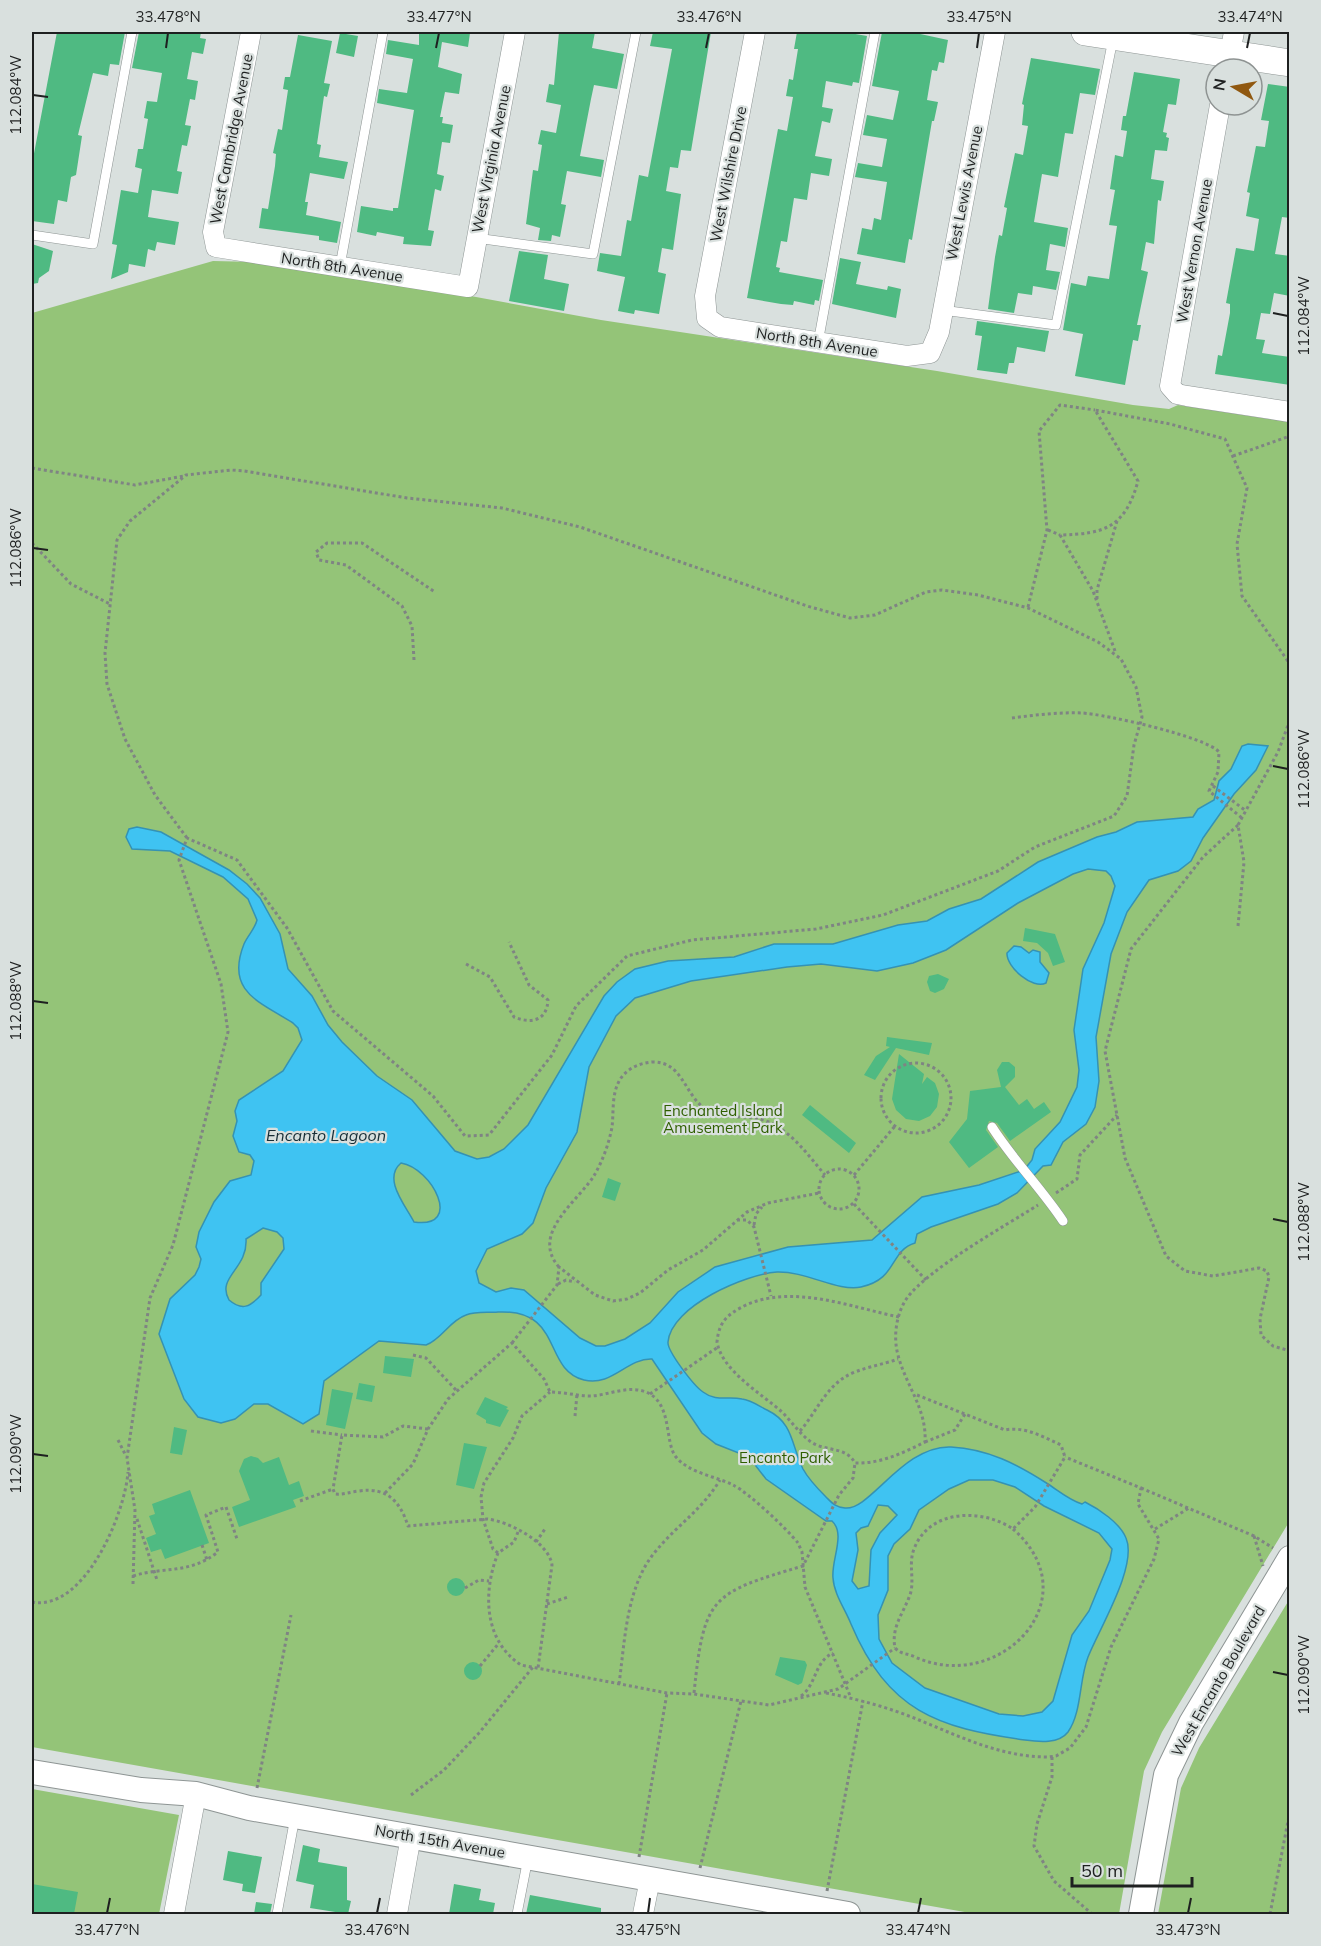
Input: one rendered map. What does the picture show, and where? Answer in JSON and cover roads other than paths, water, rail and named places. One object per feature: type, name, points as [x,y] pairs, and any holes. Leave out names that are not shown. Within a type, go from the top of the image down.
[{"type":"main road","points":[[1085,32],[1114,34],[1290,63]]},
{"type":"street","name":"West Cambridge Avenue","points":[[216,247],[213,232],[251,32]]},
{"type":"street","name":"West Virginia Avenue","points":[[468,287],[515,32]]},
{"type":"street","name":"West Wilshire Drive","points":[[707,318],[705,296],[755,32]]},
{"type":"street","name":"West Lewis Avenue","points":[[930,353],[939,332],[995,32]]},
{"type":"street","name":"West Vernon Avenue","points":[[1218,117],[1170,379],[1173,391],[1177,394],[1290,412]]},
{"type":"street","name":"North 8th Avenue","points":[[216,247],[468,287]]},
{"type":"street","name":"North 8th Avenue","points":[[707,318],[720,327],[818,343],[907,356],[930,353]]},
{"type":"street","name":"West Encanto Boulevard","points":[[1141,1914],[1166,1775],[1283,1554]]},
{"type":"street","name":"North 15th Avenue","points":[[32,1772],[141,1790],[196,1794],[295,1817],[650,1878],[769,1907],[848,1914]]},
{"type":"street","points":[[174,1914],[196,1794]]},
{"type":"street","points":[[397,1914],[411,1836]]},
{"type":"street","points":[[643,1914],[650,1878]]},
{"type":"lane","points":[[32,235],[93,244],[132,32]]},
{"type":"lane","points":[[340,267],[383,32]]},
{"type":"lane","points":[[476,238],[593,254],[636,32]]},
{"type":"lane","points":[[818,343],[874,32]]},
{"type":"lane","points":[[942,310],[1056,325],[1114,34]]},
{"type":"lane","points":[[992,1127],[1045,1194],[1063,1221]]},
{"type":"lane","points":[[277,1914],[295,1817]]},
{"type":"lane","points":[[517,1914],[528,1857]]},
{"type":"water","name":"Encanto Lagoon","points":[[1248,744],[1268,746],[1256,770],[1234,794],[1203,838],[1191,861],[1178,871],[1149,880],[1127,912],[1111,954],[1096,1037],[1099,1081],[1095,1107],[1086,1124],[1063,1142],[1051,1165],[1043,1166],[1017,1193],[998,1204],[917,1234],[915,1243],[901,1252],[887,1272],[873,1283],[852,1288],[788,1273],[764,1274],[712,1294],[696,1305],[682,1316],[672,1329],[668,1342],[682,1368],[703,1392],[717,1398],[737,1398],[749,1401],[776,1415],[791,1435],[805,1473],[832,1503],[839,1507],[855,1506],[918,1456],[934,1449],[951,1447],[990,1454],[1013,1464],[1073,1500],[1091,1505],[1114,1522],[1126,1538],[1127,1564],[1116,1598],[1088,1657],[1076,1715],[1073,1724],[1064,1736],[1054,1740],[1036,1741],[966,1729],[941,1721],[919,1710],[899,1696],[881,1677],[865,1653],[838,1596],[833,1571],[838,1540],[836,1526],[832,1521],[826,1521],[766,1479],[749,1457],[716,1444],[702,1433],[652,1359],[635,1363],[603,1380],[584,1380],[571,1374],[562,1364],[543,1329],[533,1320],[519,1314],[478,1313],[460,1318],[437,1339],[426,1345],[379,1341],[324,1381],[319,1414],[303,1424],[268,1404],[254,1404],[235,1419],[221,1423],[198,1417],[184,1399],[159,1334],[170,1299],[195,1275],[199,1267],[201,1259],[196,1247],[199,1232],[214,1202],[230,1181],[251,1175],[254,1161],[250,1155],[239,1152],[233,1136],[237,1121],[235,1111],[239,1100],[283,1071],[302,1040],[298,1028],[293,1023],[258,1001],[242,985],[239,960],[244,944],[257,920],[248,899],[223,877],[170,851],[132,849],[126,837],[129,829],[137,827],[161,832],[229,870],[247,884],[260,898],[280,934],[288,969],[312,996],[328,1025],[342,1042],[377,1076],[412,1100],[455,1151],[477,1159],[489,1157],[504,1149],[528,1125],[604,996],[617,982],[635,969],[668,961],[734,957],[774,944],[833,944],[898,925],[927,921],[949,909],[981,899],[1038,862],[1097,837],[1116,832],[1137,822],[1193,817],[1198,809],[1214,800],[1219,781],[1231,769],[1242,746]],"holes":[[[1088,869],[1106,871],[1115,886],[1104,923],[1083,969],[1074,1030],[1079,1070],[1077,1087],[1060,1122],[1035,1149],[1032,1160],[1024,1170],[979,1185],[922,1197],[872,1240],[788,1247],[715,1267],[678,1292],[650,1323],[625,1339],[605,1346],[596,1346],[580,1338],[524,1290],[511,1288],[496,1292],[479,1283],[476,1271],[487,1249],[522,1234],[533,1223],[546,1188],[577,1132],[589,1067],[616,1016],[635,998],[691,981],[787,967],[821,964],[877,971],[913,963],[946,950],[1018,903],[1073,874]],[[401,1163],[413,1167],[432,1186],[438,1197],[440,1208],[437,1216],[429,1222],[414,1222],[397,1192],[394,1177]],[[263,1228],[277,1232],[283,1238],[284,1249],[261,1283],[261,1295],[249,1305],[238,1306],[229,1300],[226,1285],[242,1258],[246,1239]],[[969,1480],[993,1480],[1015,1487],[1044,1506],[1099,1533],[1112,1549],[1110,1560],[1089,1611],[1072,1635],[1053,1701],[1042,1712],[1023,1716],[999,1714],[925,1688],[892,1663],[879,1639],[878,1615],[888,1590],[888,1556],[894,1544],[910,1529],[919,1510],[949,1489]],[[878,1505],[888,1506],[897,1515],[880,1533],[871,1550],[869,1586],[858,1589],[852,1581],[858,1550],[856,1533],[868,1526]]]},
{"type":"water","points":[[1014,946],[1021,947],[1029,953],[1033,950],[1040,952],[1040,962],[1049,973],[1046,983],[1034,983],[1015,970],[1007,953]]},
{"type":"park label","name":"Enchanted Island Amusement Park","points":[[723,1118]]},
{"type":"park label","name":"Encanto Park","points":[[785,1457]]}]
